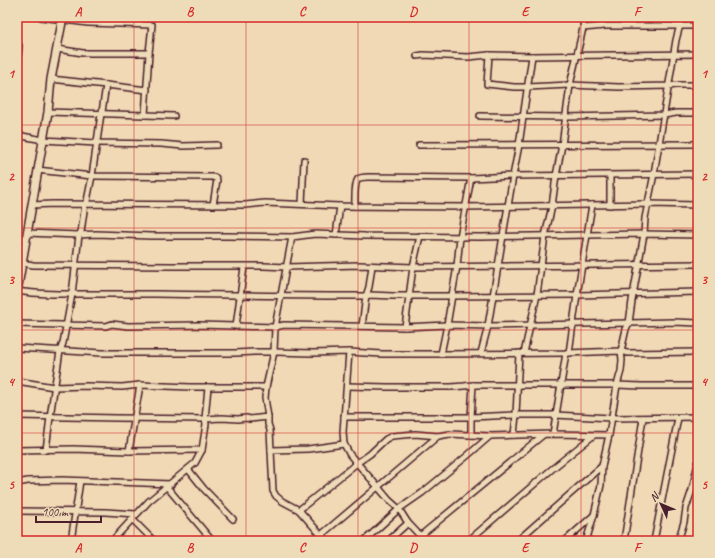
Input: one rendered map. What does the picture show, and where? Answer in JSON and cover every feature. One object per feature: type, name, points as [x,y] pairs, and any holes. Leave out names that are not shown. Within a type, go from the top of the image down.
[{"type":"main road","points":[[17,291],[22,263],[21,247],[27,233],[48,112],[51,79],[63,18]]},
{"type":"street","points":[[40,17],[63,18],[88,23],[152,25],[146,115]]},
{"type":"street","points":[[514,435],[521,353],[536,295],[545,236],[552,206],[562,145],[570,85],[583,28],[584,17]]},
{"type":"street","points":[[586,541],[601,485],[602,466],[621,371],[621,351],[626,329],[629,324],[644,234],[645,218],[649,204],[681,17]]},
{"type":"street","points":[[583,28],[605,26],[698,26]]},
{"type":"street","points":[[17,66],[19,46]]},
{"type":"street","points":[[57,49],[83,53],[149,53]]},
{"type":"street","points":[[417,56],[468,57],[489,55],[532,56],[698,54]]},
{"type":"street","points":[[489,55],[487,84],[514,87],[570,85],[620,87],[698,85]]},
{"type":"street","points":[[482,353],[499,266],[532,56]]},
{"type":"street","points":[[51,79],[147,90]]},
{"type":"street","points":[[46,450],[54,387],[72,294],[79,235],[81,232],[85,204],[87,201],[92,176],[106,85]]},
{"type":"street","points":[[48,112],[174,116]]},
{"type":"street","points":[[480,116],[566,117],[698,113]]},
{"type":"street","points":[[17,135],[43,140],[96,143],[162,144],[183,146],[217,145]]},
{"type":"street","points":[[419,145],[698,144]]},
{"type":"street","points":[[302,204],[304,160]]},
{"type":"street","points":[[38,170],[92,176],[212,177],[216,178],[213,205]]},
{"type":"street","points":[[355,206],[356,184],[360,178],[368,177],[471,178],[513,176],[698,174]]},
{"type":"street","points":[[610,175],[610,205]]},
{"type":"street","points":[[441,354],[471,178]]},
{"type":"street","points":[[31,205],[245,205],[265,203],[340,206],[465,207],[649,204],[698,205]]},
{"type":"street","points":[[553,434],[560,385],[573,325],[576,295],[592,205]]},
{"type":"street","points":[[336,235],[340,206]]},
{"type":"street","points":[[27,233],[79,235],[292,237],[315,234],[460,237],[644,234],[698,235]]},
{"type":"street","points":[[405,327],[413,267],[420,236]]},
{"type":"street","points":[[292,237],[275,327],[274,352],[266,386],[265,398],[270,430],[274,491],[276,496],[282,501],[299,510],[327,541]]},
{"type":"street","points":[[22,263],[33,265],[75,266],[244,267],[359,265],[413,267],[698,264]]},
{"type":"street","points":[[362,326],[372,266]]},
{"type":"street","points":[[236,326],[244,267]]},
{"type":"street","points":[[17,291],[36,294],[281,296],[366,296],[370,294],[409,296],[493,296],[698,292]]},
{"type":"street","points":[[17,324],[106,326],[112,324],[128,326],[200,324],[275,327],[284,325],[405,327],[447,325],[488,326],[674,322],[698,323]]},
{"type":"street","points":[[17,348],[60,351],[72,350],[102,353],[349,352],[382,354],[441,354],[621,351],[627,353],[698,352]]},
{"type":"street","points":[[349,352],[343,432],[344,444],[350,455],[389,500],[399,509],[408,523],[425,541]]},
{"type":"street","points":[[17,381],[54,387],[122,387],[140,385],[190,387],[266,386]]},
{"type":"street","points":[[130,450],[140,385]]},
{"type":"street","points":[[471,435],[470,417],[473,385]]},
{"type":"street","points":[[347,386],[698,386]]},
{"type":"street","points":[[112,541],[136,514],[195,463],[202,450],[206,424],[205,419],[208,387]]},
{"type":"street","points":[[344,417],[470,417],[516,415],[611,418],[698,417]]},
{"type":"street","points":[[17,416],[205,419],[250,419],[268,417]]},
{"type":"street","points":[[624,541],[643,418]]},
{"type":"street","points":[[654,541],[678,418]]},
{"type":"street","points":[[299,510],[370,454],[386,439],[392,436],[415,434],[438,436],[450,434],[490,436],[543,434],[609,435]]},
{"type":"street","points":[[420,536],[543,434]]},
{"type":"street","points":[[468,541],[594,435]]},
{"type":"street","points":[[321,535],[438,436]]},
{"type":"street","points":[[364,541],[399,509],[422,493],[490,436]]},
{"type":"street","points":[[271,450],[308,449],[344,444]]},
{"type":"street","points":[[17,450],[202,450]]},
{"type":"street","points":[[686,541],[679,538],[698,463]]},
{"type":"street","points":[[516,541],[602,466]]},
{"type":"street","points":[[188,469],[204,489],[233,518]]},
{"type":"street","points":[[17,483],[28,481],[62,480],[169,485],[209,537]]},
{"type":"street","points":[[71,541],[80,481]]},
{"type":"street","points":[[17,511],[105,512],[136,514]]},
{"type":"street","points":[[565,541],[594,515]]},
{"type":"street","points":[[132,519],[154,541]]},
{"type":"street","points":[[388,541],[408,523]]},
{"type":"street","points":[[144,541],[150,536]]}]
